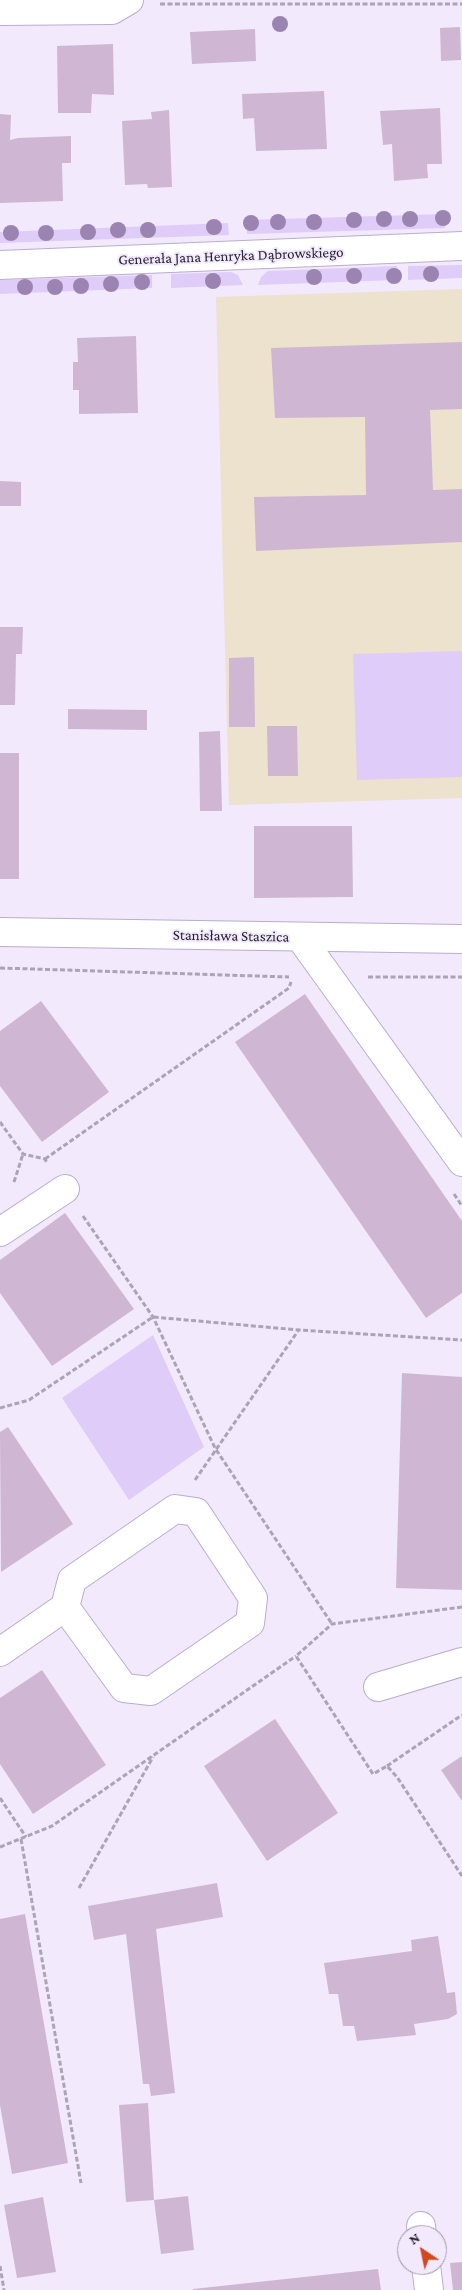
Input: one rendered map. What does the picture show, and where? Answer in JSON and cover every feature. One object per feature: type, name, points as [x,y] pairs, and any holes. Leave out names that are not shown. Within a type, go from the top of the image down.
[{"type":"street","points":[[0,11],[112,10],[128,1]]},
{"type":"street","name":"Generała Jana Henryka Dąbrowskiego","points":[[0,265],[462,246]]},
{"type":"street","name":"Stanisława Staszica","points":[[0,932],[462,939]]},
{"type":"street","points":[[300,937],[462,1162]]},
{"type":"street","points":[[0,1232],[65,1189]]},
{"type":"street","points":[[0,1652],[65,1607],[72,1580],[175,1509],[196,1512],[254,1598],[250,1623],[151,1691],[124,1688],[65,1607]]},
{"type":"street","points":[[378,1687],[462,1662]]},
{"type":"street","points":[[427,2275],[429,2290]]},
{"type":"path","points":[[128,1],[462,4]]},
{"type":"path","points":[[0,968],[293,977],[289,988],[45,1159]]},
{"type":"path","points":[[330,977],[462,977]]},
{"type":"path","points":[[0,1122],[23,1154],[45,1159],[153,1317],[216,1448],[332,1624]]},
{"type":"path","points":[[0,1408],[29,1400],[153,1317],[298,1330],[462,1340]]},
{"type":"path","points":[[175,1509],[298,1330]]},
{"type":"path","points":[[0,1847],[52,1826],[296,1656],[332,1624],[462,1607]]},
{"type":"path","points":[[296,1656],[373,1774],[462,1715]]},
{"type":"path","points":[[79,1888],[155,1754]]},
{"type":"path","points":[[387,1766],[397,1777],[462,1876]]},
{"type":"path","points":[[0,1798],[26,1837]]},
{"type":"path","points":[[21,1839],[81,2184]]},
{"type":"path","points":[[0,2266],[4,2290]]},
{"type":"shaded area","points":[[445,214],[445,228],[247,234],[246,220]]},
{"type":"shaded area","points":[[228,223],[229,235],[0,243],[0,232]]},
{"type":"shaded area","points":[[462,265],[462,278],[408,280],[408,266]]},
{"type":"shaded area","points":[[397,266],[397,280],[258,285],[261,277],[268,271]]},
{"type":"shaded area","points":[[231,272],[238,275],[243,285],[171,288],[171,274]]},
{"type":"shaded area","points":[[152,275],[152,288],[0,294],[0,280]]},
{"type":"shaded area","points":[[462,289],[462,798],[229,805],[216,297]]},
{"type":"shaded area","points":[[462,651],[462,777],[357,780],[353,654]]},
{"type":"shaded area","points":[[153,1335],[204,1447],[129,1500],[62,1398]]},
{"type":"building","points":[[460,27],[461,60],[441,61],[440,28]]},
{"type":"building","points":[[255,29],[256,61],[192,64],[190,32]]},
{"type":"building","points":[[113,44],[114,95],[92,94],[91,113],[58,113],[57,46]]},
{"type":"building","points":[[324,91],[327,149],[256,151],[254,118],[243,119],[242,94]]},
{"type":"building","points":[[440,108],[442,164],[427,164],[428,178],[394,181],[392,144],[383,145],[380,111]]},
{"type":"building","points":[[169,110],[172,187],[148,188],[147,184],[125,185],[122,121],[152,119],[151,112]]},
{"type":"building","points":[[0,114],[11,115],[10,140],[71,136],[71,163],[62,163],[63,201],[0,203]]},
{"type":"building","points":[[136,336],[138,413],[79,414],[79,390],[73,390],[73,362],[78,362],[77,338]]},
{"type":"building","points":[[462,342],[462,409],[430,410],[433,490],[462,489],[462,542],[256,551],[254,497],[366,495],[365,417],[275,418],[271,348]]},
{"type":"building","points":[[0,481],[21,482],[21,506],[0,506]]},
{"type":"building","points":[[0,627],[23,627],[22,654],[16,654],[15,705],[0,705]]},
{"type":"building","points":[[254,657],[255,727],[229,727],[229,658]]},
{"type":"building","points":[[68,709],[147,710],[147,730],[68,729]]},
{"type":"building","points":[[267,726],[297,726],[298,776],[268,776]]},
{"type":"building","points":[[220,731],[222,811],[200,811],[199,732]]},
{"type":"building","points":[[0,753],[19,753],[19,879],[0,879]]},
{"type":"building","points":[[254,826],[352,826],[353,897],[254,898]]},
{"type":"building","points":[[305,994],[462,1221],[462,1293],[426,1318],[235,1042]]},
{"type":"building","points":[[41,1001],[109,1092],[42,1142],[0,1086],[0,1031]]},
{"type":"building","points":[[65,1213],[134,1309],[52,1366],[0,1293],[0,1260]]},
{"type":"building","points":[[402,1373],[462,1377],[462,1590],[396,1588]]},
{"type":"building","points":[[8,1427],[73,1524],[1,1572],[0,1432]]},
{"type":"building","points":[[42,1670],[106,1765],[33,1814],[0,1764],[0,1698]]},
{"type":"building","points":[[275,1719],[338,1813],[267,1861],[204,1766]]},
{"type":"building","points":[[462,1756],[462,1801],[441,1770]]},
{"type":"building","points":[[217,1883],[223,1917],[156,1929],[175,2093],[151,2096],[149,2084],[143,2084],[126,1934],[94,1940],[88,1906]]},
{"type":"building","points":[[25,1914],[68,2163],[12,2174],[0,2105],[0,1919]]},
{"type":"building","points":[[438,1936],[447,1993],[455,1992],[457,2014],[448,2019],[414,2024],[416,2035],[357,2041],[354,2026],[343,2026],[338,1994],[329,1994],[324,1963],[412,1951],[411,1940]]},
{"type":"building","points":[[148,2103],[154,2200],[126,2202],[119,2105]]},
{"type":"building","points":[[188,2196],[194,2250],[161,2254],[154,2200]]},
{"type":"building","points":[[43,2197],[56,2272],[17,2278],[4,2205]]},
{"type":"building","points":[[462,2262],[462,2290],[453,2290],[450,2263]]},
{"type":"building","points":[[378,2269],[381,2290],[193,2290],[193,2289]]}]
